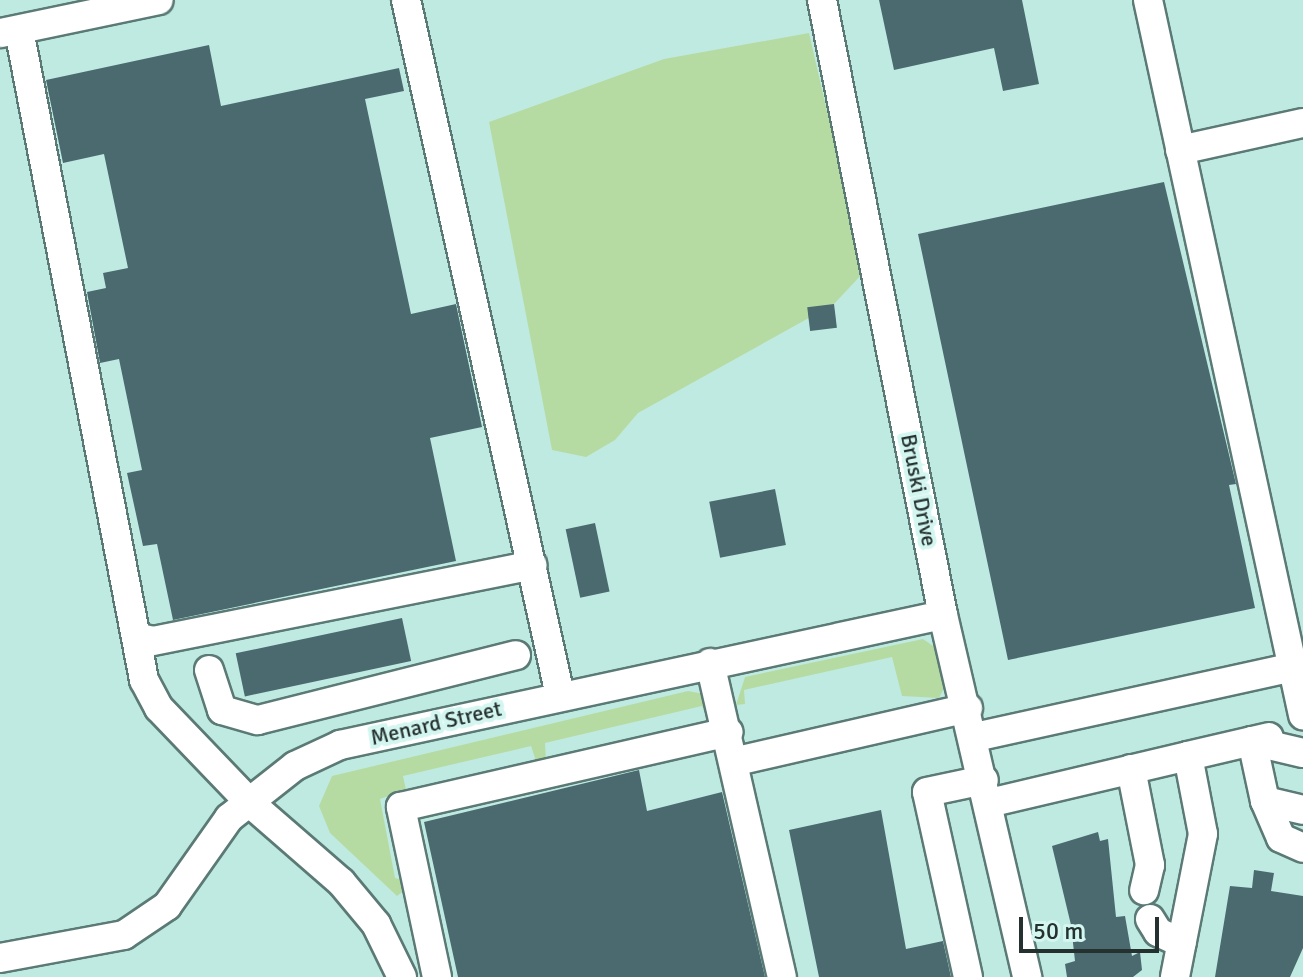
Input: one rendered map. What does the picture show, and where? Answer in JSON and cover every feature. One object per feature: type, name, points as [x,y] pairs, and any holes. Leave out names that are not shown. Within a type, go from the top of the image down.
[{"type":"street","points":[[159,0],[9,31],[136,637],[159,708],[250,803],[341,882],[376,924],[402,977]]},
{"type":"street","points":[[406,0],[560,695]]},
{"type":"street","name":"Bruski Drive","points":[[822,0],[943,615],[975,737],[1027,977]]},
{"type":"street","points":[[1148,0],[1297,666],[1303,715]]},
{"type":"street","points":[[1180,150],[1303,123]]},
{"type":"street","points":[[136,637],[153,641],[532,565]]},
{"type":"street","name":"Menard Street","points":[[13,963],[135,928],[167,906],[229,818],[295,766],[340,745],[560,695],[943,615]]},
{"type":"street","points":[[209,670],[222,710],[258,720],[516,655]]},
{"type":"street","points":[[710,663],[737,761],[782,977]]},
{"type":"street","points":[[975,737],[1297,666]]},
{"type":"street","points":[[737,761],[968,708]]},
{"type":"street","points":[[968,977],[927,792],[987,791],[1131,769],[1303,729]]},
{"type":"street","points":[[437,977],[401,807],[729,732]]},
{"type":"street","points":[[1252,741],[1303,753]]},
{"type":"street","points":[[1252,741],[1265,801],[1281,838],[1303,848]]},
{"type":"street","points":[[1175,977],[1203,834],[1188,756]]},
{"type":"street","points":[[1131,769],[1146,881],[1195,875]]},
{"type":"street","points":[[1265,801],[1303,810]]},
{"type":"street","points":[[1150,919],[1158,932],[1182,943]]},
{"type":"shaded area","points":[[0,0],[1303,0],[1303,977],[0,977]]},
{"type":"green space","points":[[809,33],[864,272],[834,304],[638,413],[615,440],[586,457],[552,450],[489,122],[664,59]]},
{"type":"green space","points":[[923,639],[939,650],[945,686],[939,698],[902,696],[892,657],[744,690],[745,704],[736,705],[745,677]]},
{"type":"green space","points":[[688,691],[704,694],[710,726],[702,706],[545,743],[546,761],[536,761],[531,746],[403,776],[406,790],[380,799],[395,878],[414,883],[397,896],[330,833],[319,806],[332,776]]},
{"type":"building","points":[[879,0],[1022,0],[1039,84],[1003,91],[994,48],[894,70]]},
{"type":"building","points":[[209,45],[221,106],[399,68],[404,91],[365,99],[411,314],[456,304],[482,427],[430,438],[456,561],[173,620],[157,544],[143,546],[127,473],[142,470],[119,359],[100,363],[87,292],[106,288],[103,273],[128,268],[104,154],[63,163],[46,80]]},
{"type":"building","points":[[1164,182],[1236,484],[1229,485],[1255,608],[1008,660],[918,234]]},
{"type":"building","points":[[834,304],[837,328],[810,331],[807,307]]},
{"type":"building","points":[[775,489],[786,545],[720,558],[709,502]]},
{"type":"building","points":[[595,523],[610,591],[580,598],[566,529]]},
{"type":"building","points":[[402,618],[411,661],[245,696],[236,653]]},
{"type":"building","points":[[639,770],[647,811],[722,792],[765,977],[458,977],[424,822]]},
{"type":"building","points":[[881,810],[906,949],[943,941],[951,977],[819,977],[789,830]]},
{"type":"building","points":[[1098,832],[1100,841],[1108,839],[1116,917],[1125,916],[1132,956],[1140,952],[1142,970],[1133,977],[1067,977],[1065,964],[1075,961],[1071,925],[1052,846]]},
{"type":"building","points":[[1254,870],[1274,873],[1271,891],[1303,896],[1303,948],[1290,977],[1215,977],[1230,886],[1252,888]]}]
